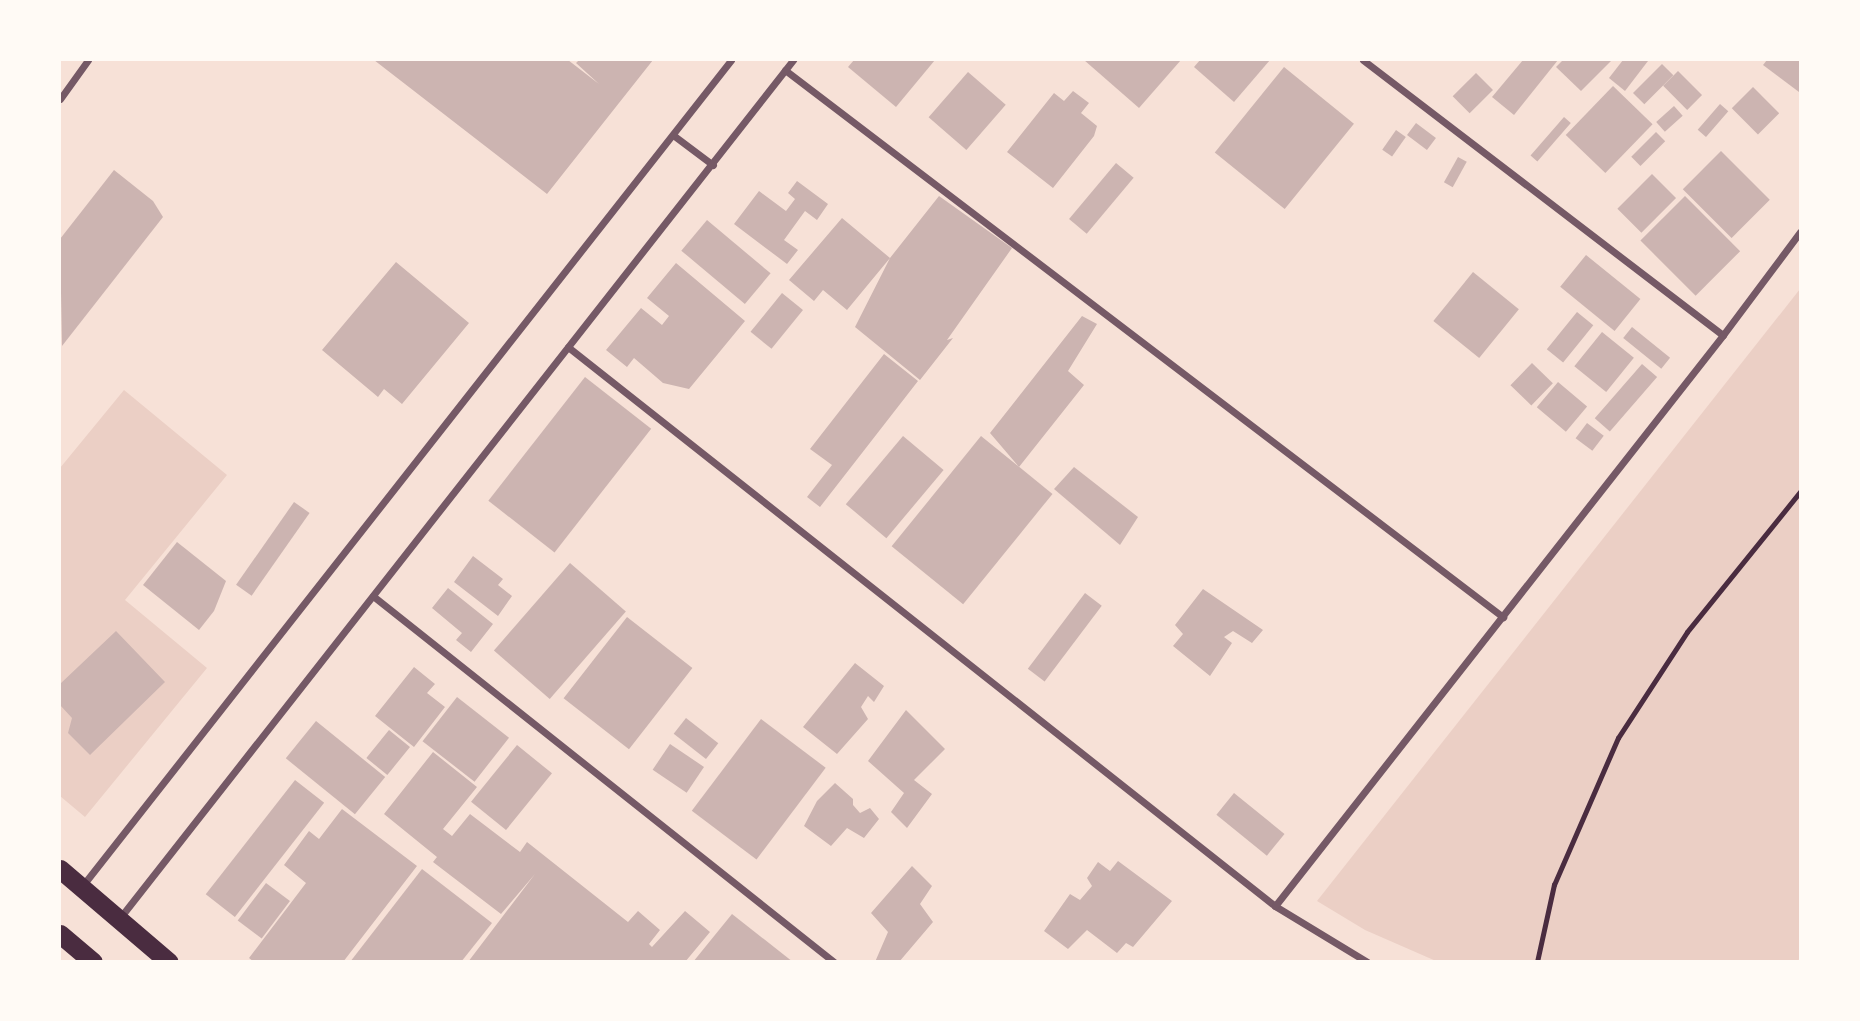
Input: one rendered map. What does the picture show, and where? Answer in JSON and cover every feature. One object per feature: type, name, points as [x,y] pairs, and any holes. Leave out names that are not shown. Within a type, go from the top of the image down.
[{"type":"highway","points":[[60,869],[169,961]]},
{"type":"highway","points":[[60,934],[93,961]]},
{"type":"street","points":[[60,99],[88,60]]},
{"type":"street","points":[[81,888],[731,60]]},
{"type":"street","points":[[119,919],[793,60]]},
{"type":"street","points":[[1363,60],[1723,335]]},
{"type":"street","points":[[785,70],[1503,617]]},
{"type":"street","points":[[673,135],[713,165]]},
{"type":"street","points":[[1275,906],[1801,232]]},
{"type":"street","points":[[568,346],[1275,906],[1367,961]]},
{"type":"street","points":[[373,596],[834,961]]},
{"type":"path","points":[[1537,961],[1554,885],[1618,738],[1687,632],[1801,492]]},
{"type":"shaded area","points":[[1800,289],[1800,959],[1794,962],[1436,961],[1365,930],[1317,901]]},
{"type":"shaded area","points":[[124,390],[227,475],[125,600],[207,668],[85,817],[60,796],[60,468]]},
{"type":"building","points":[[374,60],[568,60],[599,84],[576,63],[579,60],[653,60],[547,194]]},
{"type":"building","points":[[854,60],[935,60],[896,107],[848,67]]},
{"type":"building","points":[[1084,60],[1181,60],[1139,108]]},
{"type":"building","points":[[1200,60],[1270,60],[1234,102],[1194,67]]},
{"type":"building","points":[[1523,60],[1558,60],[1514,115],[1492,97]]},
{"type":"building","points":[[1563,60],[1612,60],[1581,91],[1556,67]]},
{"type":"building","points":[[1623,60],[1648,61],[1625,91],[1609,78]]},
{"type":"building","points":[[1767,60],[1800,60],[1799,92],[1763,65]]},
{"type":"building","points":[[1662,64],[1673,75],[1644,104],[1633,93]]},
{"type":"building","points":[[1284,67],[1354,124],[1285,209],[1215,152]]},
{"type":"building","points":[[1678,71],[1702,95],[1687,110],[1663,86]]},
{"type":"building","points":[[968,72],[1006,105],[966,150],[929,117]]},
{"type":"building","points":[[1476,73],[1493,90],[1470,113],[1453,96]]},
{"type":"building","points":[[1613,86],[1653,124],[1605,173],[1566,135]]},
{"type":"building","points":[[1753,87],[1779,113],[1758,134],[1732,108]]},
{"type":"building","points":[[1073,91],[1089,103],[1081,113],[1097,126],[1094,136],[1053,188],[1007,152],[1054,93],[1064,101]]},
{"type":"building","points":[[1720,104],[1728,111],[1706,137],[1698,130]]},
{"type":"building","points":[[1674,106],[1683,116],[1665,132],[1656,122]]},
{"type":"building","points":[[1564,117],[1571,123],[1537,161],[1531,155]]},
{"type":"building","points":[[1416,123],[1436,138],[1427,150],[1407,135]]},
{"type":"building","points":[[1396,130],[1406,137],[1392,157],[1382,150]]},
{"type":"building","points":[[1656,132],[1665,141],[1640,166],[1631,157]]},
{"type":"building","points":[[1721,151],[1770,200],[1732,238],[1683,189]]},
{"type":"building","points":[[1458,157],[1467,162],[1453,187],[1444,182]]},
{"type":"building","points":[[1116,163],[1134,178],[1087,234],[1069,219]]},
{"type":"building","points":[[114,170],[153,201],[163,217],[62,346],[60,239]]},
{"type":"building","points":[[1652,174],[1676,198],[1641,233],[1617,209]]},
{"type":"building","points":[[797,181],[828,204],[817,220],[805,211],[784,240],[798,250],[787,264],[734,224],[759,191],[786,211],[795,199],[788,193]]},
{"type":"building","points":[[939,196],[1012,248],[947,340],[953,338],[920,380],[855,327],[890,258]]},
{"type":"building","points":[[1685,196],[1740,251],[1696,296],[1640,241]]},
{"type":"building","points":[[842,218],[890,258],[847,310],[823,290],[814,301],[789,280]]},
{"type":"building","points":[[707,220],[771,273],[745,304],[681,251]]},
{"type":"building","points":[[1586,255],[1640,299],[1615,331],[1560,287]]},
{"type":"building","points":[[396,262],[469,323],[402,404],[384,389],[378,397],[322,350]]},
{"type":"building","points":[[676,263],[745,321],[689,389],[663,383],[634,358],[627,367],[606,350],[641,308],[662,325],[669,316],[647,298]]},
{"type":"building","points":[[1473,272],[1519,309],[1479,358],[1433,321]]},
{"type":"building","points":[[782,293],[803,310],[772,349],[751,332]]},
{"type":"building","points":[[1577,312],[1593,325],[1563,363],[1547,349]]},
{"type":"building","points":[[1082,316],[1097,324],[1068,371],[1084,385],[1019,467],[990,433]]},
{"type":"building","points":[[1632,327],[1670,358],[1661,369],[1623,338]]},
{"type":"building","points":[[1602,332],[1634,358],[1606,392],[1574,366]]},
{"type":"building","points":[[884,354],[918,381],[820,507],[807,497],[832,465],[810,449]]},
{"type":"building","points":[[1532,363],[1553,383],[1531,405],[1510,385]]},
{"type":"building","points":[[1642,364],[1657,377],[1610,431],[1595,418]]},
{"type":"building","points":[[585,377],[651,429],[555,552],[488,501]]},
{"type":"building","points":[[1558,382],[1587,406],[1566,432],[1537,407]]},
{"type":"building","points":[[1587,423],[1604,436],[1592,451],[1576,438]]},
{"type":"building","points":[[903,436],[944,470],[886,538],[846,504]]},
{"type":"building","points":[[981,436],[1052,494],[963,604],[892,546]]},
{"type":"building","points":[[1074,467],[1138,517],[1120,545],[1054,489]]},
{"type":"building","points":[[294,502],[310,513],[252,596],[236,585]]},
{"type":"building","points":[[177,542],[226,581],[214,611],[199,630],[143,585]]},
{"type":"building","points":[[473,556],[503,579],[498,585],[512,596],[498,616],[454,582]]},
{"type":"building","points":[[570,563],[626,612],[550,699],[494,651]]},
{"type":"building","points":[[448,588],[493,624],[471,652],[456,640],[462,633],[432,608]]},
{"type":"building","points":[[1203,589],[1263,630],[1252,643],[1233,631],[1224,637],[1232,643],[1210,676],[1173,646],[1183,634],[1175,625]]},
{"type":"building","points":[[1085,593],[1102,606],[1045,682],[1028,669]]},
{"type":"building","points":[[627,617],[692,668],[629,749],[564,698]]},
{"type":"building","points":[[116,631],[165,682],[90,755],[68,733],[72,718],[60,705],[60,684]]},
{"type":"building","points":[[855,663],[884,686],[874,702],[868,696],[861,707],[868,719],[837,754],[803,727]]},
{"type":"building","points":[[414,667],[435,684],[427,693],[445,707],[414,747],[375,716]]},
{"type":"building","points":[[457,697],[509,738],[475,782],[423,741]]},
{"type":"building","points":[[906,710],[945,749],[914,780],[932,794],[907,828],[891,812],[904,793],[868,761]]},
{"type":"building","points":[[686,718],[718,743],[706,759],[674,734]]},
{"type":"building","points":[[761,719],[826,768],[756,860],[692,811]]},
{"type":"building","points":[[316,721],[385,777],[355,814],[286,758]]},
{"type":"building","points":[[389,730],[410,747],[387,775],[366,758]]},
{"type":"building","points":[[670,744],[704,767],[687,793],[653,770]]},
{"type":"building","points":[[517,745],[552,773],[506,830],[471,802]]},
{"type":"building","points":[[433,752],[477,787],[443,829],[452,836],[470,814],[520,852],[527,842],[628,922],[638,911],[660,930],[649,944],[652,947],[685,911],[710,932],[685,962],[468,962],[535,874],[501,914],[433,862],[437,857],[384,814]]},
{"type":"building","points":[[295,780],[324,803],[235,917],[206,894]]},
{"type":"building","points":[[835,783],[853,799],[853,805],[860,813],[870,808],[879,819],[864,838],[847,828],[831,846],[804,826],[817,801]]},
{"type":"building","points":[[1234,793],[1285,834],[1267,856],[1216,815]]},
{"type":"building","points":[[342,809],[417,866],[343,962],[254,962],[249,958],[306,883],[284,865],[309,831],[319,839]]},
{"type":"building","points":[[1118,861],[1172,901],[1133,947],[1126,943],[1117,953],[1087,930],[1068,949],[1044,931],[1070,894],[1080,900],[1092,886],[1087,878],[1098,862],[1110,871]]},
{"type":"building","points":[[912,866],[932,886],[920,904],[933,922],[899,962],[875,962],[888,932],[871,913]]},
{"type":"building","points":[[422,869],[492,923],[461,962],[350,962]]},
{"type":"building","points":[[266,883],[290,901],[262,939],[238,921]]},
{"type":"building","points":[[732,914],[793,962],[693,962]]}]
